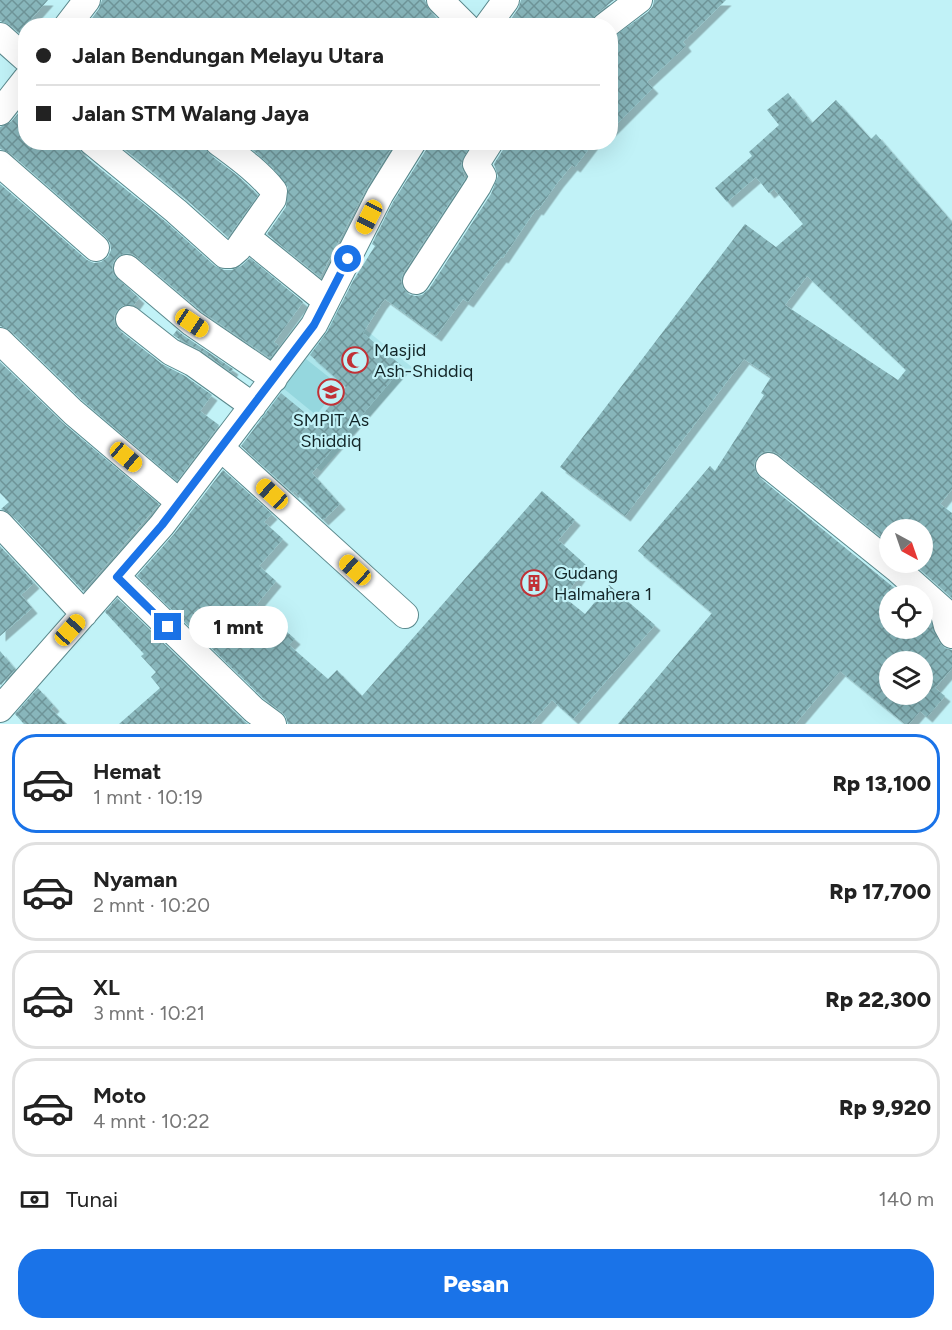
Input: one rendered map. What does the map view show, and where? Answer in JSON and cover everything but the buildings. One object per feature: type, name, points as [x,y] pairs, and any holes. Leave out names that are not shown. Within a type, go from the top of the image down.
[{"type":"street","points":[[73,18],[87,0]]},
{"type":"street","points":[[441,0],[458,18]]},
{"type":"street","points":[[493,18],[506,0]]},
{"type":"street","points":[[615,18],[639,0]]},
{"type":"street","points":[[0,36],[18,66]]},
{"type":"street","points":[[0,112],[18,87]]},
{"type":"street","points":[[102,150],[225,255],[231,255],[238,249],[273,199],[274,191],[254,170],[228,150]]},
{"type":"street","points":[[0,710],[117,577],[179,502],[314,325],[380,195],[408,150]]},
{"type":"street","points":[[416,281],[478,186],[483,176],[476,164],[485,150]]},
{"type":"street","points":[[0,164],[96,248]]},
{"type":"street","points":[[247,237],[326,301]]},
{"type":"street","points":[[127,268],[192,323],[274,379]]},
{"type":"street","points":[[129,319],[171,352],[193,363],[253,406]]},
{"type":"street","points":[[0,341],[73,412],[179,502]]},
{"type":"street","points":[[222,448],[405,615]]},
{"type":"street","points":[[769,466],[897,569],[943,610],[952,635]]},
{"type":"street","points":[[0,524],[84,614]]},
{"type":"street","points":[[117,577],[254,711],[273,724]]},
{"type":"shaded area","name":"SMPIT As Shiddiq","points":[[333,303],[413,368],[321,471],[253,417]]},
{"type":"shaded area","points":[[306,359],[340,386],[316,415],[283,388]]},
{"type":"place","name":"Masjid Ash-Shiddiq","points":[[355,360]]},
{"type":"place","name":"SMPIT As Shiddiq","points":[[331,392]]},
{"type":"place","name":"Gudang Halmahera 1","points":[[534,583]]},
{"type":"route","points":[[168,627],[117,577],[162,525],[314,325],[348,259]]}]
